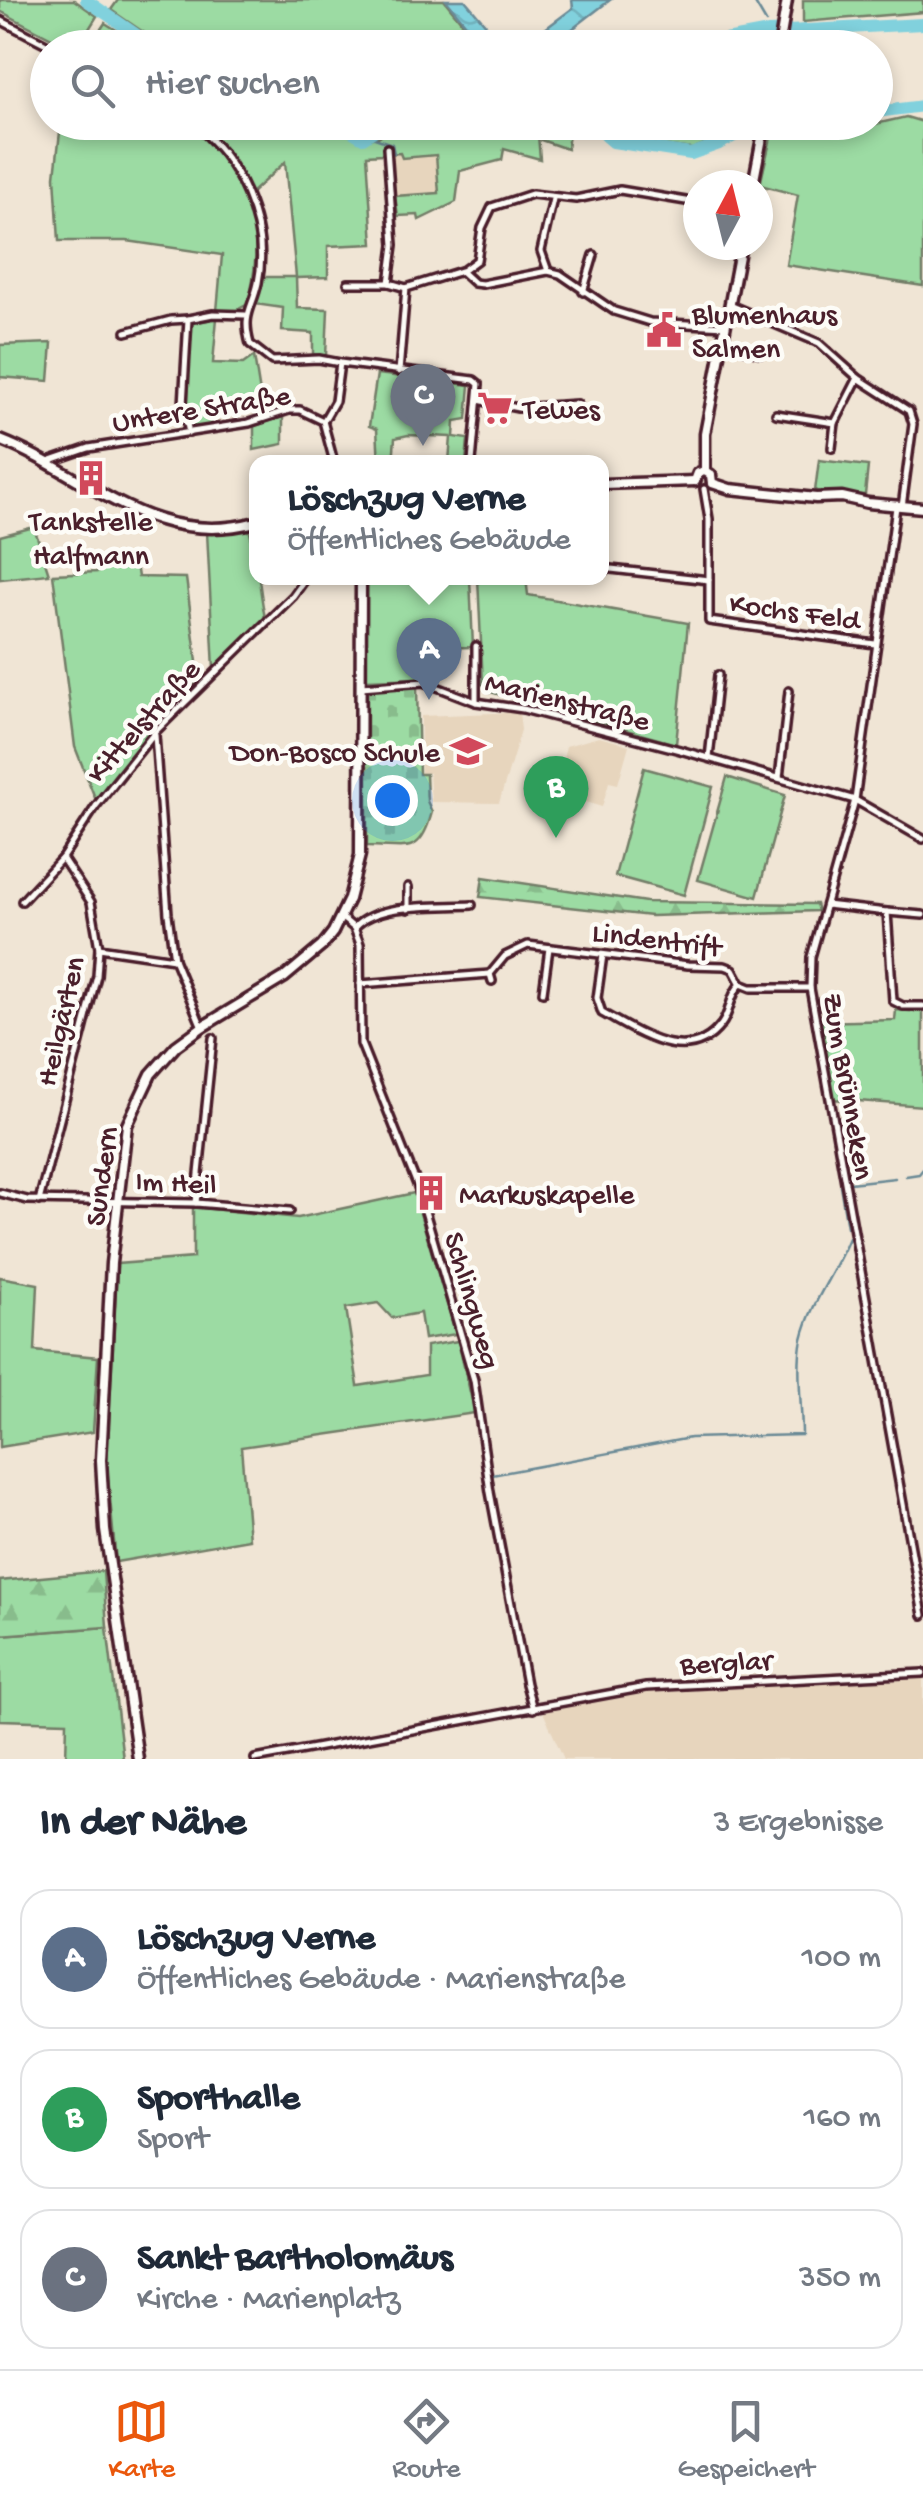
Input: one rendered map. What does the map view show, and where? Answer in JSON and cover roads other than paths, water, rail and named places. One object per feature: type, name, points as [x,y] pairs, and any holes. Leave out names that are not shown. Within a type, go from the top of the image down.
[{"type":"street","points":[[783,30],[786,0]]},
{"type":"street","points":[[0,20],[30,36]]},
{"type":"street","points":[[209,140],[235,173],[256,222],[258,284],[246,315],[250,344],[272,361],[319,360],[474,380],[479,384],[473,455]]},
{"type":"street","points":[[756,170],[761,140]]},
{"type":"street","points":[[387,148],[394,246],[390,283]]},
{"type":"street","points":[[348,283],[390,283],[406,288],[461,271],[477,260],[482,228],[492,206],[532,194],[576,199],[620,190],[683,201]]},
{"type":"street","points":[[548,271],[541,251],[553,198]]},
{"type":"street","points":[[582,292],[594,254]]},
{"type":"street","points":[[705,471],[705,434],[738,260]]},
{"type":"street","points":[[461,271],[474,283],[482,284],[548,271],[560,274],[614,311],[650,322],[726,326]]},
{"type":"street","points":[[400,372],[406,288]]},
{"type":"street","points":[[730,305],[819,342],[858,378],[835,423],[832,448]]},
{"type":"street","points":[[126,332],[212,314],[246,315]]},
{"type":"street","points":[[188,319],[183,405],[189,433]]},
{"type":"street","points":[[722,343],[760,353]]},
{"type":"street","points":[[322,421],[332,411],[340,363]]},
{"type":"street","name":"Zum Brünneken","points":[[858,378],[909,411],[913,424],[875,644],[855,800],[811,957],[810,988],[923,1615]]},
{"type":"street","points":[[478,400],[518,408],[577,404]]},
{"type":"street","name":"Untere Straße","points":[[46,464],[89,448],[249,423],[290,410],[300,410],[322,421],[332,455]]},
{"type":"street","points":[[776,414],[835,423]]},
{"type":"street","points":[[0,440],[124,507],[154,517],[203,527],[249,523]]},
{"type":"street","points":[[609,569],[709,580],[708,486],[712,475],[705,471],[698,473],[698,486],[708,486],[842,497],[923,508]]},
{"type":"street","points":[[609,484],[695,480]]},
{"type":"street","name":"Kochs Feld","points":[[709,580],[709,621],[875,644]]},
{"type":"street","name":"Kittelstraße","points":[[22,902],[62,858],[96,806],[155,732],[301,585]]},
{"type":"street","name":"Sundern","points":[[138,1759],[105,1530],[101,1476],[102,1386],[122,1149],[136,1100],[163,1059],[202,1026],[306,962],[341,917],[360,854],[361,585]]},
{"type":"street","points":[[476,646],[476,702]]},
{"type":"street","points":[[708,758],[718,675]]},
{"type":"street","name":"Marienstraße","points":[[358,687],[424,682],[476,702],[523,709],[855,800],[923,838]]},
{"type":"street","points":[[779,778],[789,691]]},
{"type":"street","points":[[155,732],[174,958],[202,1026]]},
{"type":"street","name":"Heilgärten","points":[[39,1200],[97,976],[99,948],[90,902],[62,858]]},
{"type":"street","points":[[408,887],[408,910]]},
{"type":"street","points":[[341,917],[354,928],[369,914],[472,905]]},
{"type":"street","points":[[826,905],[923,915]]},
{"type":"street","points":[[887,912],[894,1001],[903,1006],[923,1006]]},
{"type":"street","name":"Schlingweg","points":[[354,928],[360,944],[362,1044],[418,1186],[474,1380],[490,1492],[533,1708]]},
{"type":"street","name":"Lindentrift","points":[[360,984],[491,978],[516,949],[528,945],[724,966],[733,969],[741,984],[751,988],[810,988]]},
{"type":"street","points":[[99,948],[174,958]]},
{"type":"street","name":"Lindentrift","points":[[544,992],[549,948]]},
{"type":"street","points":[[603,955],[597,998],[602,1013],[665,1044],[696,1044],[712,1036],[724,1024],[735,990],[741,984]]},
{"type":"street","points":[[196,1203],[213,1038]]},
{"type":"street","name":"Im Heil","points":[[0,1193],[39,1200],[196,1203],[290,1211]]},
{"type":"street","name":"Berglar","points":[[255,1759],[646,1687],[923,1673]]},
{"type":"water","points":[[446,0],[465,0],[491,30],[471,30]]},
{"type":"water","points":[[572,0],[610,0],[571,30],[544,30],[573,8]]},
{"type":"waterway","points":[[86,0],[130,30]]},
{"type":"waterway","points":[[753,0],[766,22]]},
{"type":"waterway","points":[[808,30],[923,24]]},
{"type":"waterway","points":[[893,110],[923,106]]},
{"type":"waterway","points":[[380,140],[392,144],[394,153]]},
{"type":"waterway","points":[[611,140],[691,154],[727,140]]},
{"type":"waterway","points":[[906,1176],[919,1174],[923,1169]]},
{"type":"waterway","points":[[850,1183],[895,1178]]},
{"type":"waterway","points":[[840,1185],[847,1227]]},
{"type":"waterway","points":[[494,1494],[492,1475],[690,1438],[802,1435],[802,1339],[849,1238]]},
{"type":"place","name":"Blumenhaus Salmen","points":[[664,330]]},
{"type":"place","name":"Tewes","points":[[495,408]]},
{"type":"place","name":"Sankt Bartholomäus","points":[[423,446]]},
{"type":"place","name":"Tankstelle Halfmann","points":[[91,478]]},
{"type":"place","name":"Löschzug Verne","points":[[429,700]]},
{"type":"place","name":"Don-Bosco Schule","points":[[468,751]]},
{"type":"place","name":"Sporthalle","points":[[556,838]]},
{"type":"place","name":"Markuskapelle","points":[[431,1193]]}]
